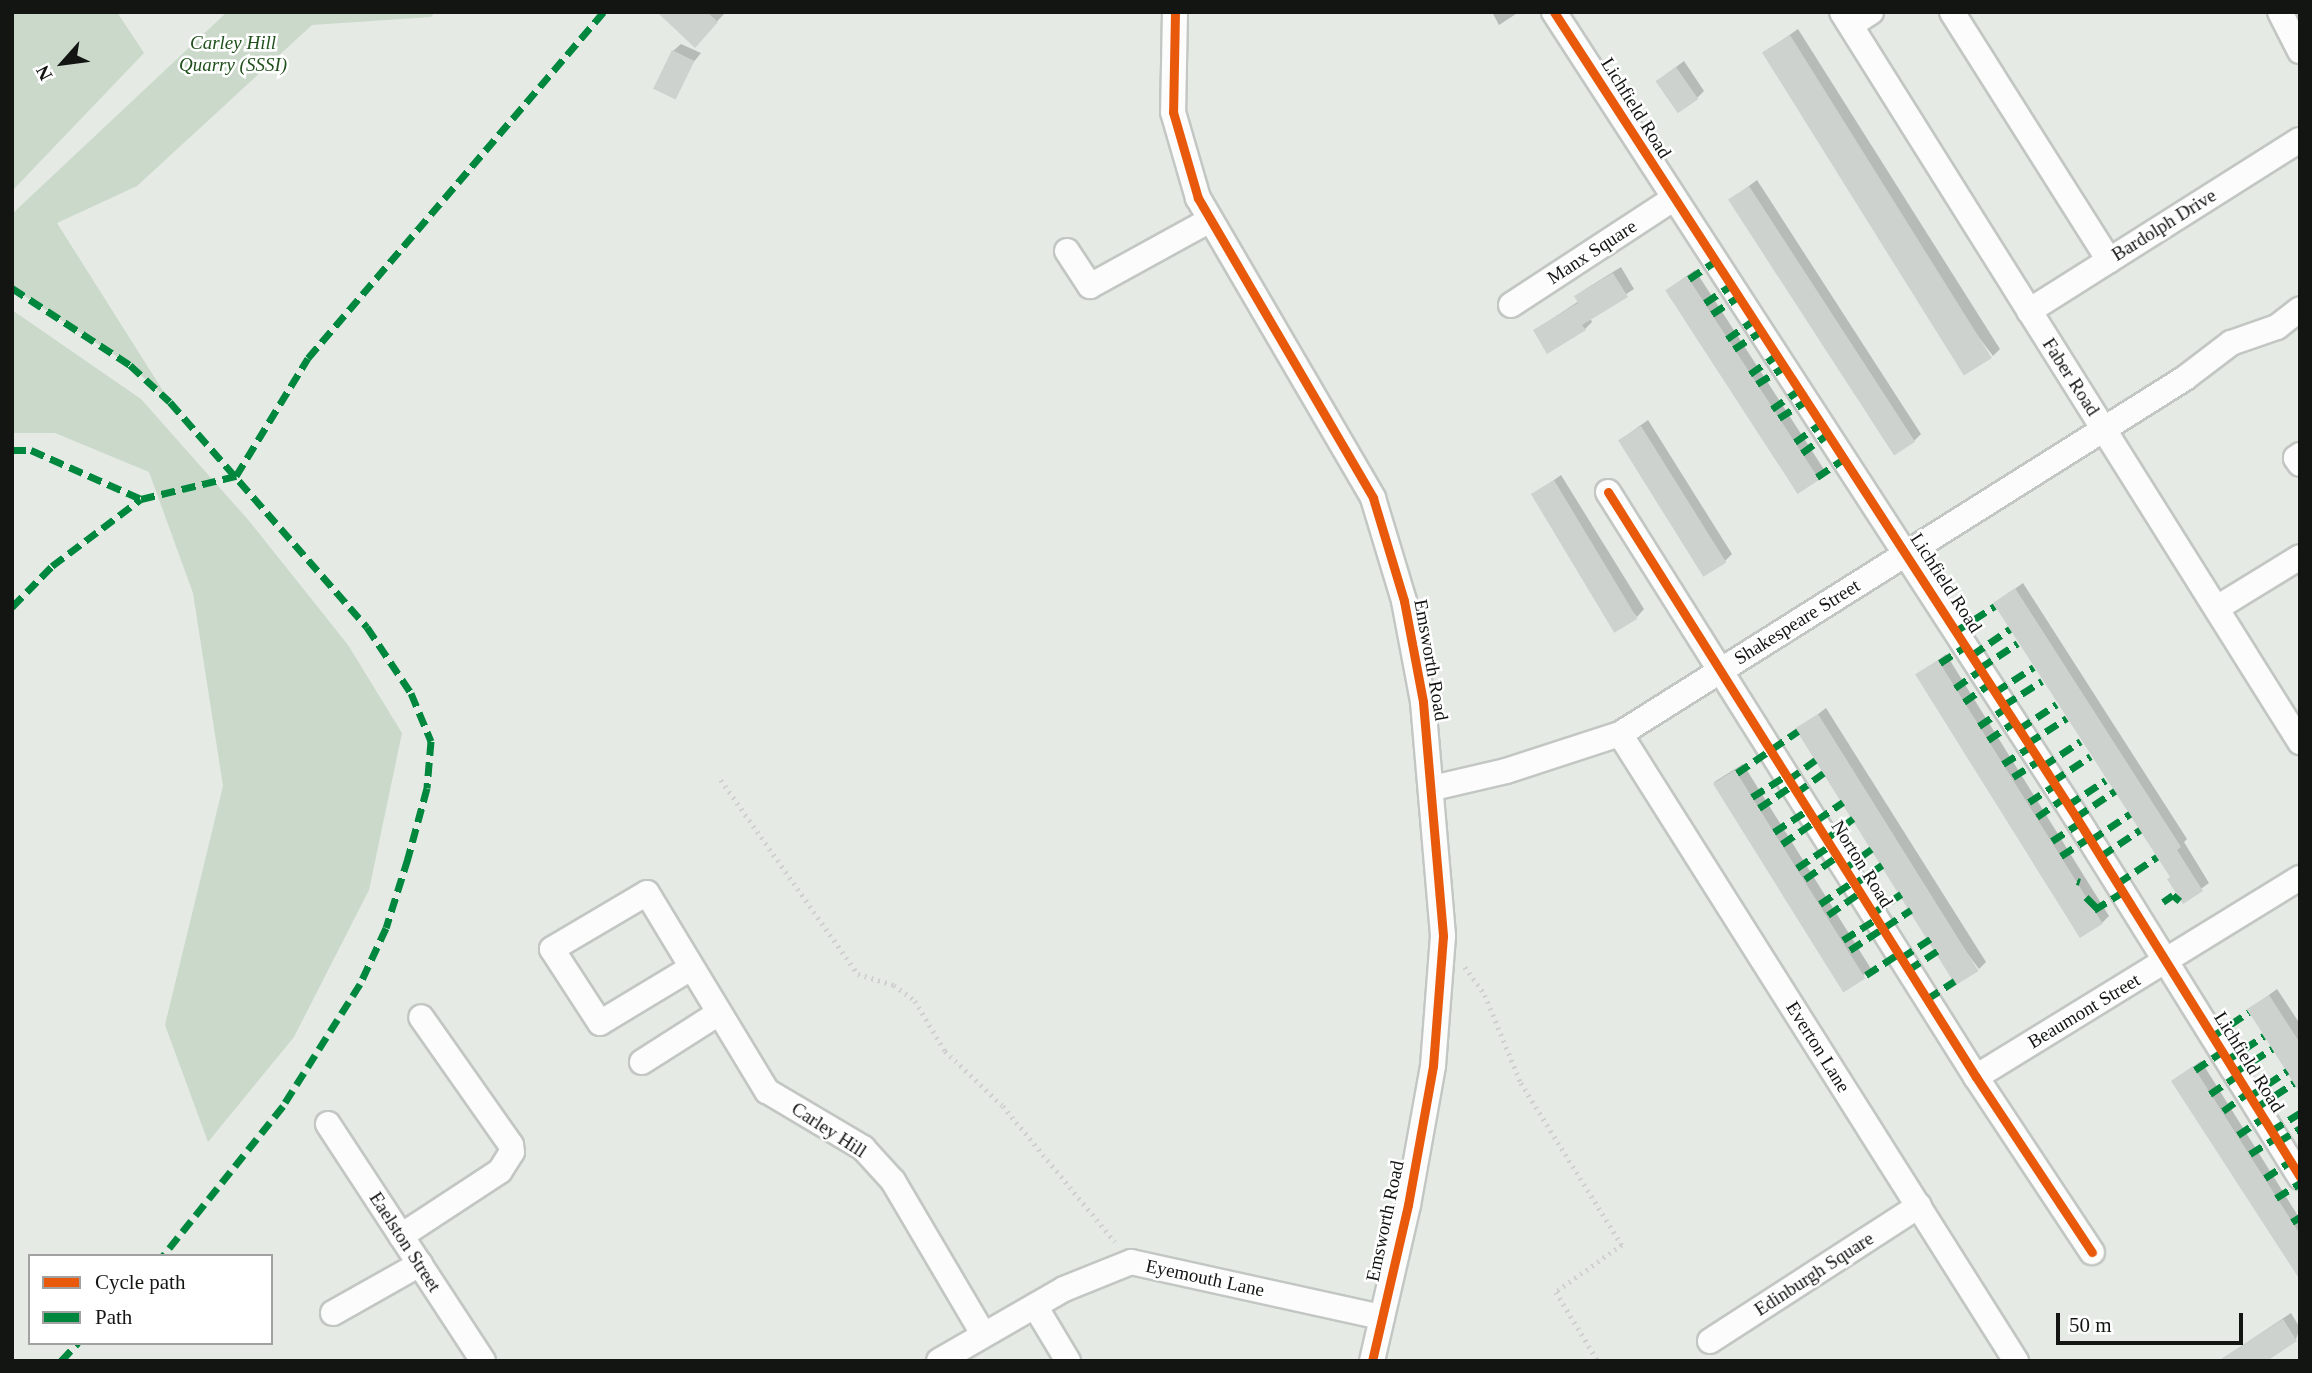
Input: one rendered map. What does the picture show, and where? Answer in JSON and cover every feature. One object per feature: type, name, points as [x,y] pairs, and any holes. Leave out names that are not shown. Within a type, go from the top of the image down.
[{"type":"street","name":"Emsworth Road","points":[[1175,12],[1173,113],[1198,198],[1373,498],[1404,601],[1433,788],[1443,936],[1433,1066],[1372,1361]]},
{"type":"street","name":"Lichfield Road","points":[[1554,12],[1673,199],[1906,553],[2167,961],[2300,1177]]},
{"type":"street","points":[[1952,12],[2109,260]]},
{"type":"street","points":[[2280,12],[2300,51]]},
{"type":"street","name":"Faber Road","points":[[1855,17],[2029,311],[2300,741]]},
{"type":"street","name":"Bardolph Drive","points":[[2029,311],[2300,140]]},
{"type":"street","name":"Manx Square","points":[[1511,305],[1673,199]]},
{"type":"street","points":[[1067,251],[1090,286],[1210,220]]},
{"type":"street","name":"Shakespeare Street","points":[[1433,788],[1506,771],[1620,734],[2104,428],[2231,343],[2277,327],[2300,309]]},
{"type":"street","points":[[2300,455],[2296,458],[2300,464]]},
{"type":"street","name":"Norton Road","points":[[1608,492],[1976,1077],[2092,1252]]},
{"type":"street","points":[[2217,608],[2300,557]]},
{"type":"street","name":"Everton Lane","points":[[1620,734],[2016,1361]]},
{"type":"street","name":"Beaumont Street","points":[[1976,1077],[2300,878]]},
{"type":"street","name":"Carley Hill","points":[[691,968],[600,1023],[552,949],[647,893],[767,1091],[863,1148],[893,1181],[983,1334]]},
{"type":"street","points":[[642,1062],[719,1013]]},
{"type":"street","points":[[401,1236],[500,1171],[512,1152],[511,1145],[421,1017]]},
{"type":"street","name":"Eaelston Street","points":[[328,1124],[482,1361]]},
{"type":"street","name":"Edinburgh Square","points":[[1710,1341],[1919,1206]]},
{"type":"street","name":"Eyemouth Lane","points":[[939,1361],[1035,1306],[1130,1262],[1382,1317]]},
{"type":"street","points":[[333,1313],[420,1264]]},
{"type":"street","points":[[1035,1306],[1068,1361]]},
{"type":"path","points":[[721,780],[858,974],[894,985],[915,1001],[945,1051],[1003,1106],[1130,1262]]},
{"type":"path","points":[[1443,936],[1485,995],[1521,1083],[1622,1245],[1556,1293],[1598,1361]]},
{"type":"green space","points":[[12,12],[117,12],[144,53],[12,191]]},
{"type":"green space","name":"Carley Hill Quarry (SSSI)","points":[[227,12],[435,12],[431,17],[312,25],[137,186],[57,223],[170,402],[130,365],[12,288],[12,214]]},
{"type":"green space","points":[[12,310],[141,399],[250,522],[348,645],[402,733],[369,890],[294,1037],[208,1142],[165,1025],[223,786],[193,593],[149,472],[55,433],[12,433]]},
{"type":"building","points":[[657,12],[707,12],[718,22],[695,48]]},
{"type":"building","points":[[1790,35],[1992,358],[1964,376],[1762,52]]},
{"type":"building","points":[[672,50],[694,61],[676,100],[653,89]]},
{"type":"building","points":[[1676,67],[1698,99],[1678,113],[1656,81]]},
{"type":"building","points":[[1749,186],[1915,442],[1894,455],[1728,200]]},
{"type":"building","points":[[1613,273],[1628,297],[1582,325],[1586,330],[1547,354],[1533,330],[1578,303],[1574,296]]},
{"type":"building","points":[[1687,276],[1819,480],[1798,494],[1665,290]]},
{"type":"building","points":[[1641,426],[1726,563],[1703,577],[1618,440]]},
{"type":"building","points":[[1554,480],[1637,619],[1614,633],[1531,494]]},
{"type":"building","points":[[2015,588],[2181,847],[2177,850],[2203,891],[2183,904],[2167,879],[2170,877],[1993,603]]},
{"type":"building","points":[[1938,660],[2103,924],[2080,938],[1915,674]]},
{"type":"building","points":[[1818,714],[1979,971],[1956,985],[1795,728]]},
{"type":"building","points":[[1735,770],[1865,979],[1843,992],[1713,784]]},
{"type":"building","points":[[2269,995],[2300,1043],[2300,1093],[2247,1009]]},
{"type":"building","points":[[2193,1066],[2300,1234],[2300,1280],[2171,1081]]},
{"type":"building","points":[[2283,1319],[2297,1341],[2267,1361],[2218,1361]]},
{"type":"marked path","points":[[12,607],[52,566],[141,499],[236,476],[308,358],[603,12]]},
{"type":"marked path","points":[[1689,279],[1714,262]]},
{"type":"marked path","points":[[1705,303],[1730,286]]},
{"type":"marked path","points":[[12,288],[130,365],[170,402],[367,627],[411,693],[431,741],[427,788],[408,858],[386,928],[360,984],[283,1106],[165,1254]]},
{"type":"marked path","points":[[1712,314],[1738,297]]},
{"type":"marked path","points":[[1727,339],[1753,321]]},
{"type":"marked path","points":[[1734,349],[1760,332]]},
{"type":"marked path","points":[[1750,374],[1776,356]]},
{"type":"marked path","points":[[1757,384],[1784,367]]},
{"type":"marked path","points":[[1772,409],[1799,390]]},
{"type":"marked path","points":[[1779,418],[1806,401]]},
{"type":"marked path","points":[[1795,442],[1821,424]]},
{"type":"marked path","points":[[1802,453],[1828,434]]},
{"type":"marked path","points":[[12,450],[31,450],[141,499]]},
{"type":"marked path","points":[[1817,477],[1844,459]]},
{"type":"marked path","points":[[1956,631],[1995,606]]},
{"type":"marked path","points":[[1972,655],[2010,629]]},
{"type":"marked path","points":[[1980,668],[2018,643]]},
{"type":"marked path","points":[[1940,663],[1966,646]]},
{"type":"marked path","points":[[1995,692],[2034,667]]},
{"type":"marked path","points":[[1955,688],[1981,670]]},
{"type":"marked path","points":[[2004,705],[2042,681]]},
{"type":"marked path","points":[[1964,702],[1990,684]]},
{"type":"marked path","points":[[2019,729],[2057,704]]},
{"type":"marked path","points":[[1979,726],[2006,708]]},
{"type":"marked path","points":[[2028,743],[2067,718]]},
{"type":"marked path","points":[[1988,740],[2015,722]]},
{"type":"marked path","points":[[1737,773],[1798,731]]},
{"type":"marked path","points":[[2043,766],[2081,741]]},
{"type":"marked path","points":[[2003,764],[2030,747]]},
{"type":"marked path","points":[[2053,781],[2091,756]]},
{"type":"marked path","points":[[1788,780],[1816,760]]},
{"type":"marked path","points":[[2013,777],[2039,761]]},
{"type":"marked path","points":[[1796,793],[1824,773]]},
{"type":"marked path","points":[[1752,797],[1785,776]]},
{"type":"marked path","points":[[2068,805],[2106,780]]},
{"type":"marked path","points":[[2029,802],[2055,785]]},
{"type":"marked path","points":[[1759,808],[1792,786]]},
{"type":"marked path","points":[[2076,817],[2115,791]]},
{"type":"marked path","points":[[2037,817],[2064,798]]},
{"type":"marked path","points":[[1782,844],[1843,802]]},
{"type":"marked path","points":[[1774,832],[1808,810]]},
{"type":"marked path","points":[[2091,840],[2130,814]]},
{"type":"marked path","points":[[1826,839],[1853,819]]},
{"type":"marked path","points":[[2052,841],[2080,823]]},
{"type":"marked path","points":[[2101,856],[2140,830]]},
{"type":"marked path","points":[[2061,856],[2089,838]]},
{"type":"marked path","points":[[1797,868],[1830,846]]},
{"type":"marked path","points":[[1844,869],[1872,849]]},
{"type":"marked path","points":[[1805,879],[1837,857]]},
{"type":"marked path","points":[[2118,883],[2157,857]]},
{"type":"marked path","points":[[1854,884],[1882,865]]},
{"type":"marked path","points":[[1820,904],[1853,882]]},
{"type":"marked path","points":[[2094,910],[2123,892]]},
{"type":"marked path","points":[[1828,915],[1860,893]]},
{"type":"marked path","points":[[1873,913],[1901,894]]},
{"type":"marked path","points":[[2163,902],[2173,895],[2180,901]]},
{"type":"marked path","points":[[2086,897],[2097,908]]},
{"type":"marked path","points":[[1850,950],[1911,910]]},
{"type":"marked path","points":[[1843,940],[1876,919]]},
{"type":"marked path","points":[[1901,958],[1930,939]]},
{"type":"marked path","points":[[1908,970],[1937,951]]},
{"type":"marked path","points":[[1866,975],[1898,954]]},
{"type":"marked path","points":[[1927,999],[1955,981]]},
{"type":"marked path","points":[[2213,1036],[2249,1012]]},
{"type":"marked path","points":[[2227,1060],[2264,1036]]},
{"type":"marked path","points":[[2235,1072],[2272,1049]]},
{"type":"marked path","points":[[2195,1070],[2222,1052]]},
{"type":"marked path","points":[[2250,1096],[2287,1071]]},
{"type":"marked path","points":[[2210,1094],[2237,1076]]},
{"type":"marked path","points":[[2257,1107],[2294,1083]]},
{"type":"marked path","points":[[2223,1111],[2248,1093]]},
{"type":"marked path","points":[[2271,1131],[2300,1113]]},
{"type":"marked path","points":[[2238,1135],[2263,1118]]},
{"type":"marked path","points":[[2278,1142],[2300,1128]]},
{"type":"marked path","points":[[2250,1154],[2276,1138]]},
{"type":"marked path","points":[[2265,1178],[2290,1162]]},
{"type":"marked path","points":[[2276,1198],[2300,1183]]},
{"type":"marked path","points":[[2292,1222],[2300,1217]]},
{"type":"marked path","points":[[61,1361],[76,1345]]},
{"type":"cycle path","points":[[1175,12],[1173,112],[1198,198],[1373,498],[1404,601],[1423,702],[1443,936],[1433,1066],[1408,1205],[1372,1361]]},
{"type":"cycle path","points":[[1554,12],[2076,817],[2300,1177]]},
{"type":"cycle path","points":[[1608,492],[1976,1077],[2092,1252]]}]
